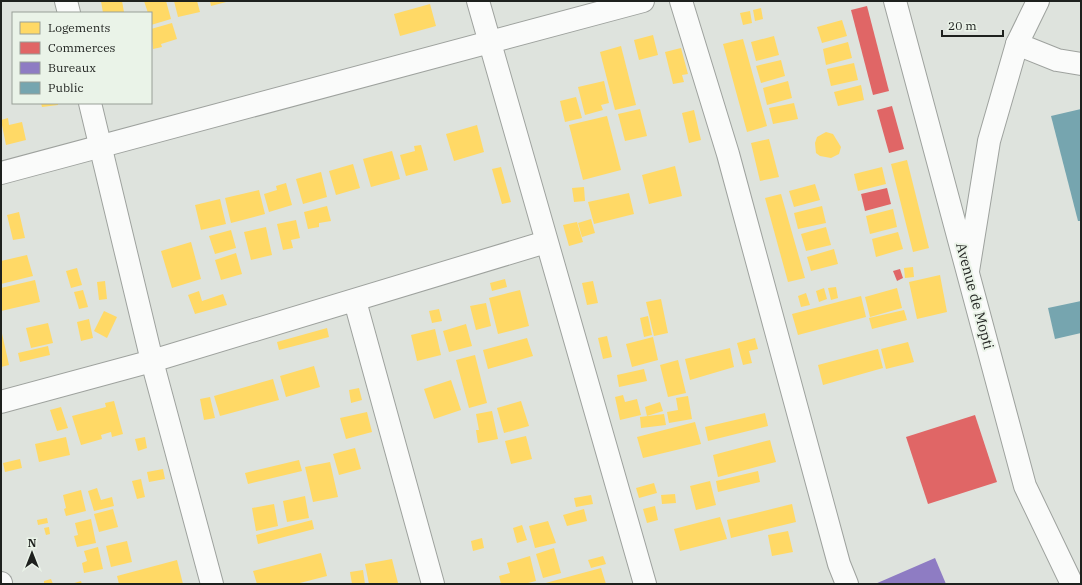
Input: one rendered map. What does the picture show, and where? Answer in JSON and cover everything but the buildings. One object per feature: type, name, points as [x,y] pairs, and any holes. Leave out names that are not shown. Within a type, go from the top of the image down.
[{"type":"street","points":[[66,1],[69,12]]},
{"type":"street","points":[[478,1],[645,584]]},
{"type":"street","points":[[1,173],[643,1]]},
{"type":"street","points":[[681,1],[728,154],[839,564],[847,584]]},
{"type":"street","name":"Avenue de Mopti","points":[[895,1],[1025,486],[1072,584]]},
{"type":"street","points":[[968,271],[989,141],[1017,44],[1038,1]]},
{"type":"street","points":[[1017,44],[1057,60],[1081,64]]},
{"type":"street","points":[[90,104],[152,361],[212,584]]},
{"type":"street","points":[[1,402],[152,361],[355,301],[546,242]]},
{"type":"street","points":[[355,301],[433,584]]}]
